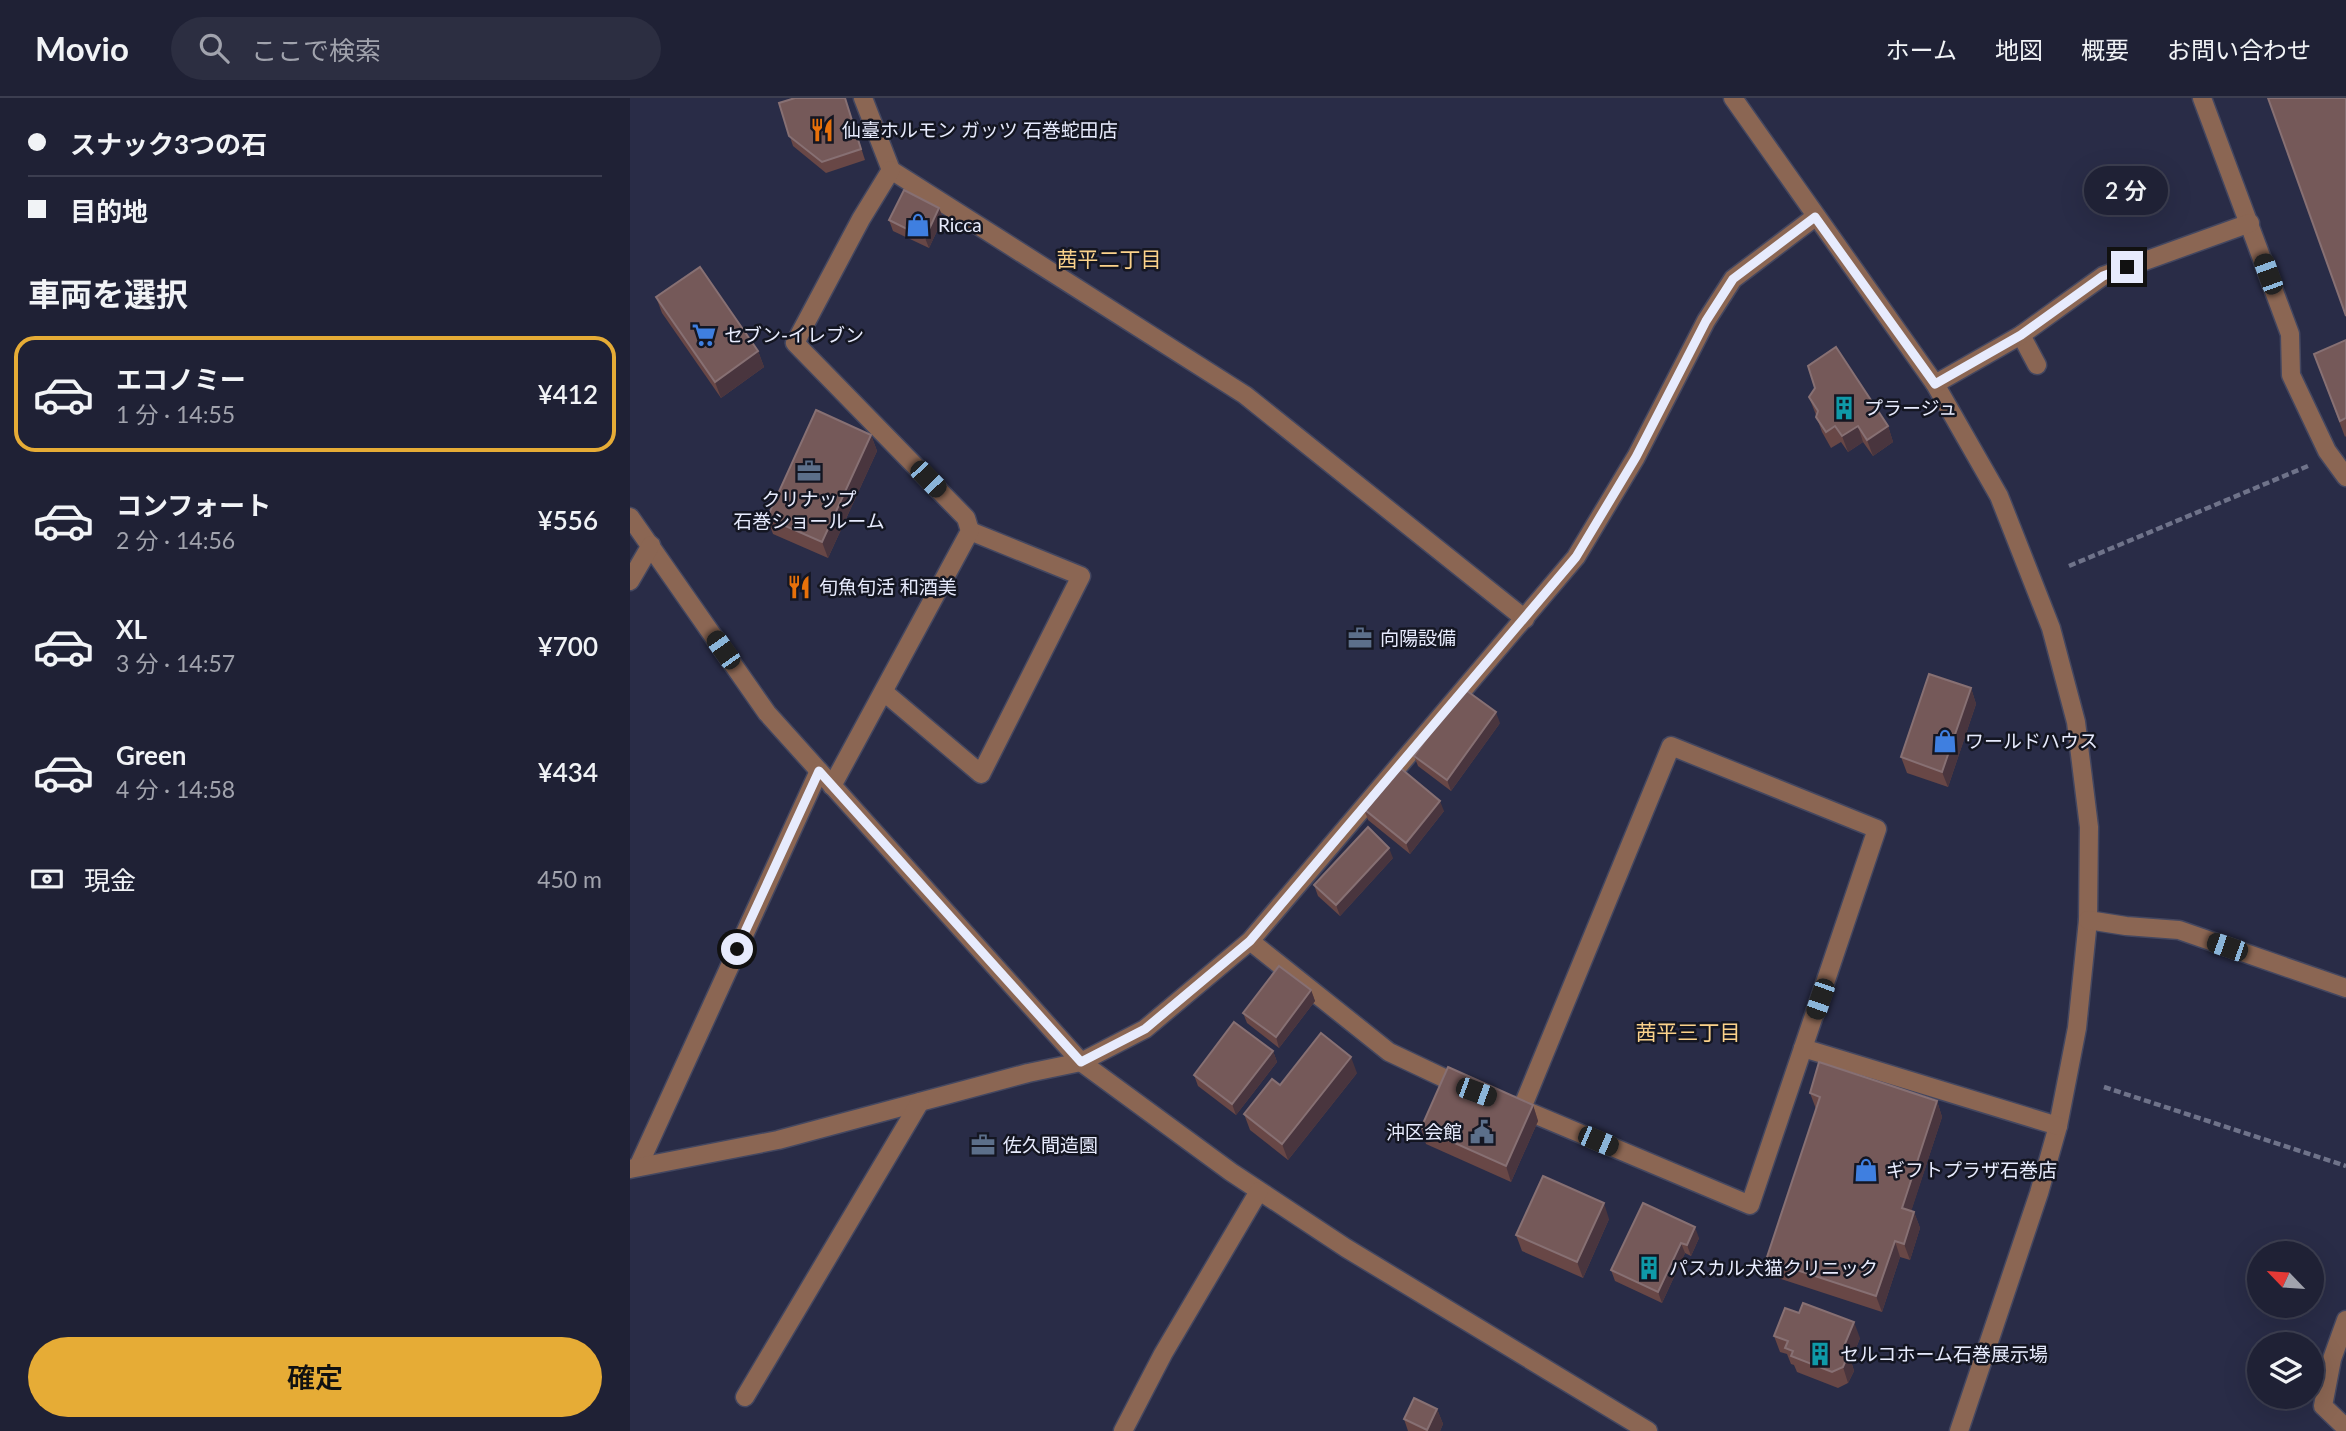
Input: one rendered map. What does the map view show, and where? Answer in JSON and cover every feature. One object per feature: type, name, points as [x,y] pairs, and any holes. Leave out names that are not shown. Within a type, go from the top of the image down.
[{"type":"street","points":[[863,98],[891,170],[1245,395],[1525,619]]},
{"type":"street","points":[[1733,98],[1935,384],[1999,496],[2051,628],[2076,722],[2089,827],[2088,920],[2077,1028],[2057,1126],[2039,1193],[1959,1431]]},
{"type":"street","points":[[2202,98],[2290,334],[2291,375],[2331,456],[2346,477]]},
{"type":"street","points":[[832,786],[970,531],[966,518],[795,343],[861,219],[891,170]]},
{"type":"street","points":[[634,1168],[778,1140],[1028,1073],[1081,1062],[1145,1029],[1250,941],[1525,619],[1576,557],[1636,457],[1706,321],[1733,279],[1815,217]]},
{"type":"street","points":[[1935,384],[2021,335],[2103,276],[2250,223]]},
{"type":"street","points":[[2021,335],[2037,365]]},
{"type":"street","points":[[630,517],[767,713],[1081,1062],[1259,1191],[1358,1255],[1648,1431]]},
{"type":"street","points":[[884,692],[981,774],[1081,576],[970,531]]},
{"type":"street","points":[[630,581],[651,545]]},
{"type":"street","points":[[1499,1100],[1750,1205],[1877,829],[1671,746],[1522,1108]]},
{"type":"street","points":[[634,1168],[819,771]]},
{"type":"street","points":[[2088,920],[2179,930],[2346,988]]},
{"type":"street","points":[[1250,941],[1389,1052],[1476,1092]]},
{"type":"street","points":[[1803,1048],[2057,1126]]},
{"type":"street","points":[[746,1397],[920,1102]]},
{"type":"street","points":[[1123,1431],[1163,1354],[1259,1191]]},
{"type":"street","points":[[2346,1320],[2332,1359],[2323,1406],[2346,1428]]},
{"type":"path","points":[[2068,566],[2331,456]]},
{"type":"path","points":[[2104,1087],[2346,1166]]},
{"type":"building","name":"仙臺ホルモン ガッツ 石巻蛇田店","points":[[795,98],[845,98],[861,149],[822,162],[789,136],[779,103]]},
{"type":"building","points":[[2268,98],[2346,98],[2346,316]]},
{"type":"building","name":"Ricca","points":[[904,190],[939,208],[925,238],[889,220]]},
{"type":"building","points":[[700,267],[758,351],[715,382],[656,297]]},
{"type":"building","points":[[2346,340],[2346,418],[2340,421],[2314,354]]},
{"type":"building","name":"プラージュ","points":[[1836,347],[1888,426],[1867,440],[1858,426],[1842,436],[1835,426],[1826,432],[1816,417],[1818,411],[1809,397],[1815,388],[1808,366]]},
{"type":"building","points":[[816,410],[871,435],[822,542],[767,518]]},
{"type":"building","points":[[1929,674],[1971,688],[1942,772],[1901,757]]},
{"type":"building","points":[[1463,688],[1496,712],[1447,780],[1414,756]]},
{"type":"building","points":[[1398,766],[1440,801],[1406,843],[1364,809]]},
{"type":"building","points":[[1368,827],[1389,848],[1336,905],[1314,885]]},
{"type":"building","points":[[1279,966],[1311,990],[1276,1037],[1243,1013]]},
{"type":"building","points":[[1234,1022],[1273,1051],[1232,1104],[1194,1075]]},
{"type":"building","points":[[1321,1033],[1351,1057],[1282,1144],[1244,1114],[1272,1079],[1280,1085]]},
{"type":"building","name":"ギフトプラザ石巻店","points":[[1819,1062],[1937,1101],[1902,1208],[1914,1212],[1904,1244],[1895,1241],[1876,1296],[1766,1260],[1820,1097],[1810,1093]]},
{"type":"building","name":"沖区会館","points":[[1448,1067],[1533,1105],[1506,1166],[1421,1128]]},
{"type":"building","points":[[1543,1176],[1604,1203],[1577,1262],[1516,1235]]},
{"type":"building","name":"パスカル犬猫クリニック","points":[[1643,1203],[1695,1227],[1687,1245],[1681,1243],[1658,1292],[1611,1270]]},
{"type":"building","name":"セルコホーム石巻展示場","points":[[1803,1303],[1854,1322],[1844,1346],[1848,1355],[1843,1367],[1832,1372],[1791,1356],[1793,1351],[1785,1348],[1788,1341],[1774,1336],[1785,1308],[1799,1313]]},
{"type":"building","points":[[1414,1398],[1437,1409],[1427,1430],[1404,1419]]},
{"type":"place","name":"仙臺ホルモン ガッツ 石巻蛇田店","points":[[822,130]]},
{"type":"place","name":"Ricca","points":[[918,225]]},
{"type":"place","name":"セブン-イレブン","points":[[704,335]]},
{"type":"place","name":"プラージュ","points":[[1844,408]]},
{"type":"place","name":"クリナップ 石巻ショールーム","points":[[809,471]]},
{"type":"place","name":"旬魚旬活 和酒美","points":[[799,587]]},
{"type":"place","name":"向陽設備","points":[[1360,638]]},
{"type":"place","name":"ワールドハウス","points":[[1945,741]]},
{"type":"place","name":"沖区会館","points":[[1482,1132]]},
{"type":"place","name":"佐久間造園","points":[[983,1145]]},
{"type":"place","name":"ギフトプラザ石巻店","points":[[1866,1170]]},
{"type":"place","name":"パスカル犬猫クリニック","points":[[1649,1268]]},
{"type":"place","name":"セルコホーム石巻展示場","points":[[1820,1354]]},
{"type":"district","name":"茜平二丁目","points":[[1109,260]]},
{"type":"district","name":"茜平三丁目","points":[[1688,1033]]},
{"type":"route","points":[[737,949],[819,771],[1081,1062],[1145,1029],[1250,941],[1525,619],[1576,557],[1636,457],[1706,321],[1733,279],[1815,217],[1935,384],[2021,335],[2103,276],[2127,267]]}]
